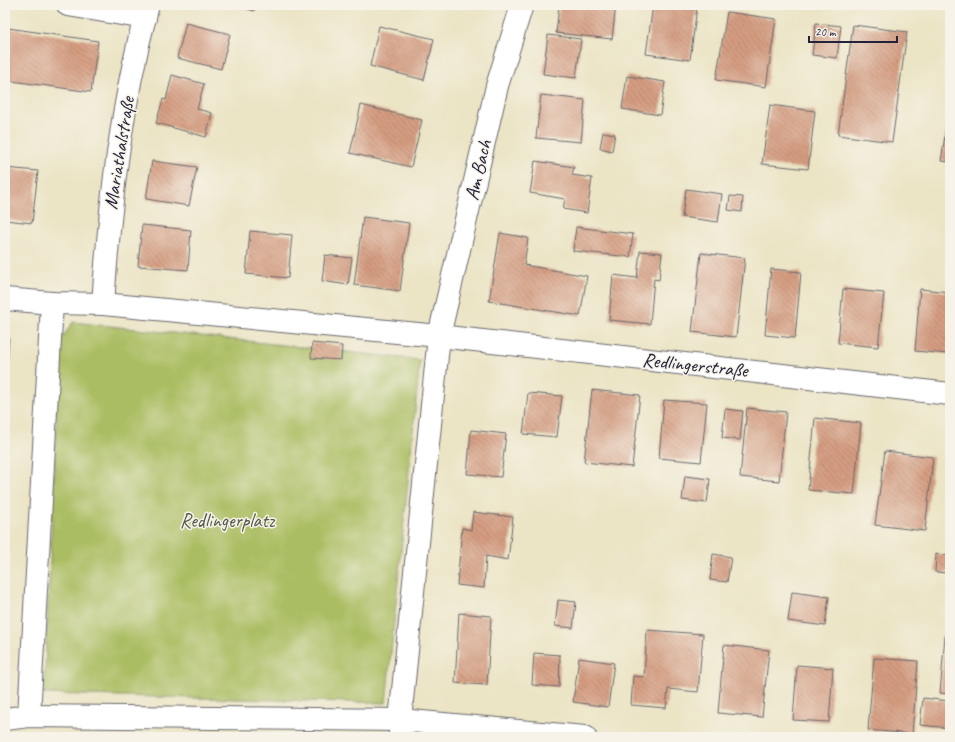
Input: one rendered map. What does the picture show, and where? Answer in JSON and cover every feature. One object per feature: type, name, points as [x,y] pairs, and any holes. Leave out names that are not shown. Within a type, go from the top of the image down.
[{"type":"street","points":[[68,5],[146,11]]},
{"type":"street","name":"Am Bach","points":[[439,336],[497,86],[522,5]]},
{"type":"street","name":"Mariathalstraße","points":[[103,304],[109,216],[121,126],[146,11]]},
{"type":"street","points":[[5,299],[52,303],[103,304],[439,336],[400,729]]},
{"type":"street","points":[[29,716],[52,303]]},
{"type":"street","name":"Redlingerstraße","points":[[439,336],[950,394]]},
{"type":"street","points":[[5,718],[29,716],[585,737]]},
{"type":"green space","name":"Redlingerplatz","points":[[73,322],[420,360],[386,703],[44,694],[60,341]]},
{"type":"building","points":[[235,5],[255,5],[254,11]]},
{"type":"building","points":[[559,5],[616,5],[612,39],[556,33]]},
{"type":"building","points":[[653,5],[697,7],[690,60],[646,54]]},
{"type":"building","points":[[727,12],[776,19],[766,87],[716,80]]},
{"type":"building","points":[[186,23],[230,34],[221,69],[177,58]]},
{"type":"building","points":[[816,23],[841,26],[837,58],[812,55]]},
{"type":"building","points":[[853,25],[907,32],[892,142],[838,135]]},
{"type":"building","points":[[379,26],[434,39],[424,80],[370,66]]},
{"type":"building","points":[[8,28],[98,41],[91,92],[5,80],[5,49]]},
{"type":"building","points":[[548,35],[581,39],[576,78],[543,74]]},
{"type":"building","points":[[172,75],[204,84],[197,109],[212,113],[206,137],[156,123],[163,99],[166,100]]},
{"type":"building","points":[[627,76],[665,82],[660,115],[622,109]]},
{"type":"building","points":[[541,95],[585,100],[581,142],[536,138]]},
{"type":"building","points":[[361,105],[422,120],[411,167],[350,153]]},
{"type":"building","points":[[770,105],[815,111],[808,169],[762,164]]},
{"type":"building","points":[[950,111],[950,162],[941,161]]},
{"type":"building","points":[[603,132],[615,134],[612,151],[600,148]]},
{"type":"building","points":[[152,161],[197,167],[189,206],[146,199]]},
{"type":"building","points":[[535,161],[574,167],[572,175],[592,178],[587,213],[563,209],[565,199],[530,193]]},
{"type":"building","points":[[5,168],[38,171],[32,223],[5,220]]},
{"type":"building","points":[[686,189],[722,194],[718,222],[682,217]]},
{"type":"building","points":[[730,196],[743,197],[742,212],[728,210]]},
{"type":"building","points":[[363,217],[409,223],[400,291],[354,285]]},
{"type":"building","points":[[142,225],[191,230],[188,270],[138,266]]},
{"type":"building","points":[[576,227],[633,234],[630,257],[573,251]]},
{"type":"building","points":[[250,231],[292,235],[288,278],[246,274]]},
{"type":"building","points":[[500,233],[528,238],[524,265],[587,276],[580,316],[489,301]]},
{"type":"building","points":[[640,251],[662,253],[659,280],[654,279],[650,324],[609,320],[613,275],[637,278]]},
{"type":"building","points":[[701,253],[745,258],[736,337],[692,332]]},
{"type":"building","points":[[325,255],[352,258],[348,285],[322,281]]},
{"type":"building","points":[[771,269],[801,272],[795,338],[765,335]]},
{"type":"building","points":[[843,289],[884,293],[878,347],[838,343]]},
{"type":"building","points":[[920,289],[950,292],[948,354],[915,351]]},
{"type":"building","points":[[5,337],[9,337],[6,387],[5,387]]},
{"type":"building","points":[[312,343],[342,346],[341,360],[311,358]]},
{"type":"building","points":[[592,390],[640,395],[632,467],[584,462]]},
{"type":"building","points":[[528,393],[562,396],[557,437],[523,434]]},
{"type":"building","points":[[664,400],[707,403],[701,462],[659,458]]},
{"type":"building","points":[[747,408],[786,412],[779,481],[740,477]]},
{"type":"building","points":[[725,409],[743,411],[740,440],[722,438]]},
{"type":"building","points":[[815,418],[861,423],[854,494],[808,490]]},
{"type":"building","points":[[471,430],[506,434],[501,477],[467,474]]},
{"type":"building","points":[[885,451],[933,457],[925,531],[875,525]]},
{"type":"building","points":[[685,476],[710,479],[707,503],[682,500]]},
{"type":"building","points":[[473,512],[513,517],[508,560],[486,556],[484,588],[457,585],[462,528],[471,530]]},
{"type":"building","points":[[713,554],[731,557],[727,582],[710,580]]},
{"type":"building","points":[[936,554],[950,556],[948,573],[935,572]]},
{"type":"building","points":[[792,592],[829,597],[825,626],[788,621]]},
{"type":"building","points":[[558,600],[576,602],[573,628],[555,626]]},
{"type":"building","points":[[459,613],[491,616],[487,685],[455,683]]},
{"type":"building","points":[[947,613],[950,613],[950,694],[940,693]]},
{"type":"building","points":[[647,630],[703,634],[698,692],[668,689],[666,708],[631,705],[633,676],[644,677]]},
{"type":"building","points":[[724,645],[769,650],[762,717],[718,713]]},
{"type":"building","points":[[534,653],[560,655],[559,687],[532,685]]},
{"type":"building","points":[[579,658],[614,663],[608,707],[573,702]]},
{"type":"building","points":[[874,658],[918,661],[912,734],[868,730]]},
{"type":"building","points":[[797,665],[833,668],[829,722],[793,720]]},
{"type":"building","points":[[923,698],[950,701],[950,728],[920,725]]}]
